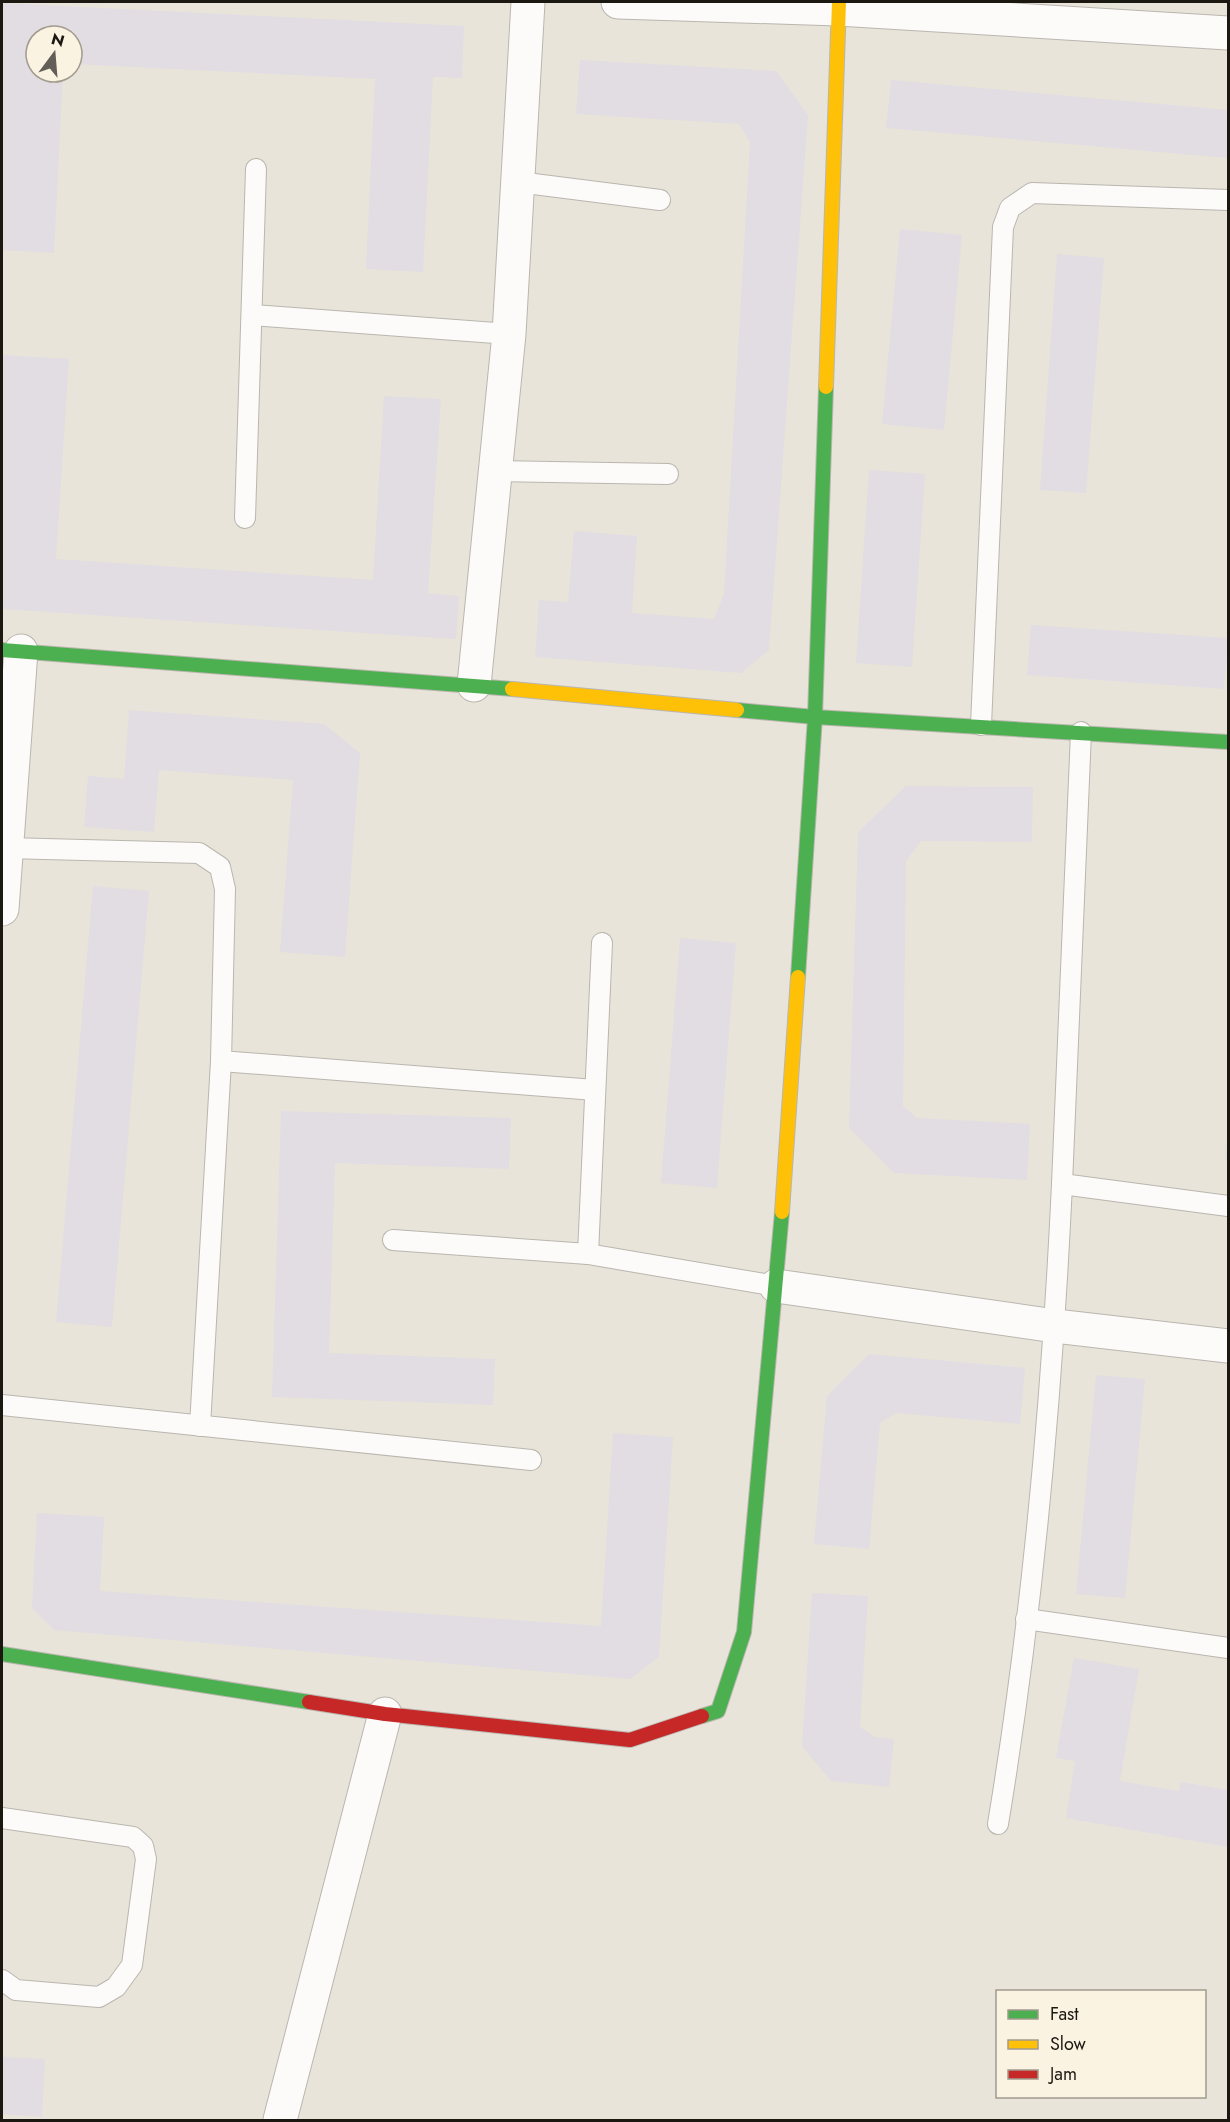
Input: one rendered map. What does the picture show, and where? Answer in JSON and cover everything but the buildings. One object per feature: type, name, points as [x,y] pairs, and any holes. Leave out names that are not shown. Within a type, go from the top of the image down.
[{"type":"street","points":[[474,685],[509,334],[528,2]]},
{"type":"street","points":[[618,2],[839,5],[1228,33]]},
{"type":"street","points":[[2,1654],[385,1714],[630,1740],[718,1711],[744,1632],[776,1286],[815,717],[839,5]]},
{"type":"street","points":[[2,909],[6,848],[11,650],[474,685],[815,717],[981,725],[1228,742]]},
{"type":"street","points":[[776,1286],[1055,1326],[1228,1346]]},
{"type":"street","points":[[280,2121],[385,1714]]},
{"type":"lane","points":[[245,518],[256,169]]},
{"type":"lane","points":[[518,182],[660,200]]},
{"type":"lane","points":[[981,725],[1003,227],[1010,208],[1032,193],[1228,200]]},
{"type":"lane","points":[[252,315],[509,334]]},
{"type":"lane","points":[[494,471],[668,474]]},
{"type":"lane","points":[[998,1824],[1016,1716],[1055,1326],[1081,732]]},
{"type":"lane","points":[[6,848],[199,853],[220,867],[225,889],[221,1061],[200,1426]]},
{"type":"lane","points":[[588,1254],[602,943]]},
{"type":"lane","points":[[221,1061],[595,1090]]},
{"type":"lane","points":[[1062,1184],[1228,1206]]},
{"type":"lane","points":[[393,1240],[588,1254],[776,1286]]},
{"type":"lane","points":[[2,1405],[531,1460]]},
{"type":"lane","points":[[1026,1619],[1228,1648]]},
{"type":"lane","points":[[2,1818],[134,1837],[143,1846],[146,1859],[132,1965],[116,1988],[99,1996],[16,1990],[2,1980]]},
{"type":"traffic: fast","points":[[798,977],[815,717],[826,387]]},
{"type":"traffic: fast","points":[[2,650],[512,689]]},
{"type":"traffic: fast","points":[[737,710],[815,717],[1228,742]]},
{"type":"traffic: fast","points":[[702,1716],[718,1711],[744,1632],[782,1212]]},
{"type":"traffic: fast","points":[[2,1654],[309,1702]]},
{"type":"traffic: slow","points":[[826,387],[839,2]]},
{"type":"traffic: slow","points":[[512,689],[737,710]]},
{"type":"traffic: slow","points":[[782,1212],[798,977]]},
{"type":"traffic: jam","points":[[309,1702],[385,1714],[630,1740],[702,1716]]}]
